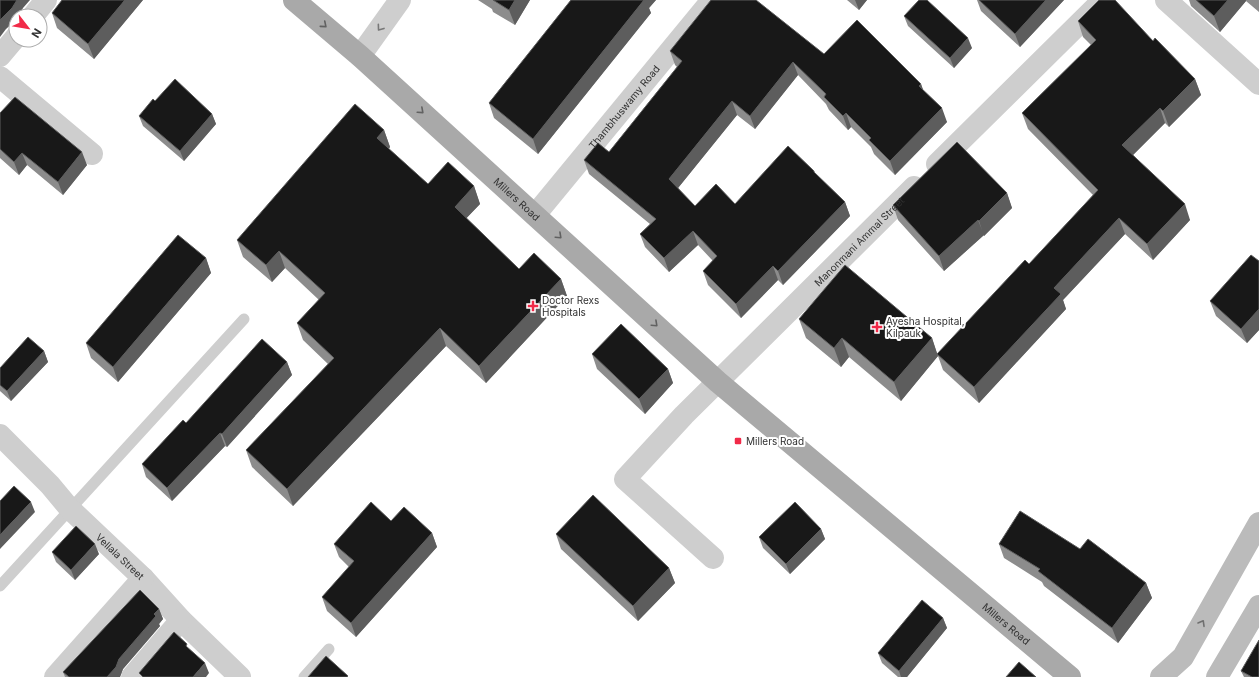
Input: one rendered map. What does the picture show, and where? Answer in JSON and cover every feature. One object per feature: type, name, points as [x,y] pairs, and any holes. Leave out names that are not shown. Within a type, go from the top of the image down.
[{"type":"main road","name":"Millers Road","points":[[294,0],[360,56],[718,382],[1070,677]]},
{"type":"main road","points":[[1161,677],[1182,657],[1259,524]]},
{"type":"main road","points":[[1217,677],[1258,611]]},
{"type":"street","points":[[40,8],[46,0]]},
{"type":"street","points":[[360,56],[400,0]]},
{"type":"street","name":"Thambhuswamy Road","points":[[535,214],[712,0]]},
{"type":"street","name":"Manonmani Ammal Street","points":[[713,558],[625,479],[684,415],[1103,0]]},
{"type":"street","points":[[1166,0],[1259,84]]},
{"type":"street","points":[[0,56],[8,46]]},
{"type":"street","points":[[0,77],[92,154]]},
{"type":"street","name":"Vellala Street","points":[[0,435],[50,485],[70,508],[143,578],[181,620],[240,677]]},
{"type":"street","points":[[55,677],[143,578]]},
{"type":"street","points":[[132,677],[181,620]]},
{"type":"lane","points":[[0,586],[244,319]]},
{"type":"lane","points":[[304,677],[329,649]]},
{"type":"building","points":[[0,0],[17,0],[12,8],[8,8],[8,12],[0,20]]},
{"type":"building","points":[[62,0],[125,0],[88,44],[52,13]]},
{"type":"building","points":[[493,0],[515,0],[509,10]]},
{"type":"building","points":[[571,0],[644,0],[533,139],[489,103]]},
{"type":"building","points":[[711,0],[756,0],[824,54],[857,20],[921,84],[919,86],[942,108],[890,161],[869,140],[871,138],[846,113],[843,116],[824,97],[826,94],[793,62],[750,116],[732,101],[669,179],[695,206],[716,184],[735,204],[788,146],[845,202],[778,271],[773,266],[736,304],[703,271],[717,256],[693,231],[664,258],[640,234],[656,219],[584,160],[598,143],[609,152],[682,61],[670,51]]},
{"type":"building","points":[[919,0],[927,0],[968,38],[950,58],[904,16]]},
{"type":"building","points":[[979,0],[1046,0],[1015,34]]},
{"type":"building","points":[[1099,0],[1115,0],[1153,41],[1155,38],[1195,79],[1163,111],[1160,108],[1122,145],[1185,204],[1147,244],[1119,218],[1054,288],[1061,294],[974,387],[937,354],[1025,260],[1029,264],[1098,190],[1022,113],[1096,40],[1078,21]]},
{"type":"building","points":[[1196,0],[1228,0],[1214,16]]},
{"type":"building","points":[[175,79],[212,114],[180,151],[139,116],[153,99],[155,101]]},
{"type":"building","points":[[15,97],[82,152],[58,182],[22,153],[14,162],[0,149],[0,113]]},
{"type":"building","points":[[355,104],[384,130],[377,138],[428,184],[448,162],[474,186],[455,207],[519,269],[534,253],[561,279],[479,366],[440,328],[287,489],[246,450],[334,358],[297,323],[325,293],[279,251],[266,265],[237,240]]},
{"type":"building","points":[[957,142],[1007,193],[979,221],[978,220],[939,256],[893,205]]},
{"type":"building","points":[[178,235],[206,258],[113,367],[86,343]]},
{"type":"building","points":[[1251,255],[1259,261],[1259,309],[1241,329],[1210,301]]},
{"type":"building","points":[[845,265],[932,338],[894,382],[842,338],[834,348],[799,319]]},
{"type":"building","points":[[621,324],[668,369],[639,399],[592,354]]},
{"type":"building","points":[[28,337],[44,351],[7,391],[0,385],[0,368]]},
{"type":"building","points":[[262,339],[287,362],[222,434],[220,433],[167,488],[142,464],[183,420],[186,423]]},
{"type":"building","points":[[14,486],[31,502],[0,535],[0,501]]},
{"type":"building","points":[[593,495],[669,568],[633,606],[556,534]]},
{"type":"building","points":[[371,502],[391,521],[404,507],[432,533],[351,623],[322,597],[354,561],[334,544]]},
{"type":"building","points":[[795,502],[821,529],[786,564],[759,537]]},
{"type":"building","points":[[1020,511],[1080,549],[1088,539],[1146,583],[1112,628],[1038,571],[1040,569],[999,544]]},
{"type":"building","points":[[76,526],[95,544],[71,570],[52,552]]},
{"type":"building","points":[[140,590],[159,609],[154,614],[156,616],[119,659],[116,667],[107,677],[69,677],[63,672]]},
{"type":"building","points":[[922,600],[943,618],[899,671],[878,653]]},
{"type":"building","points":[[174,632],[187,644],[186,646],[205,663],[193,677],[143,677],[139,673]]},
{"type":"building","points":[[1259,640],[1259,677],[1252,677],[1241,671]]},
{"type":"building","points":[[326,656],[348,676],[308,677]]},
{"type":"building","points":[[1019,662],[1036,677],[1006,677]]},
{"type":"place","name":"Doctor Rexs Hospitals","points":[[533,306]]},
{"type":"place","name":"Ayesha Hospital, Kilpauk","points":[[877,327]]},
{"type":"place","name":"Millers Road","points":[[738,441]]}]
